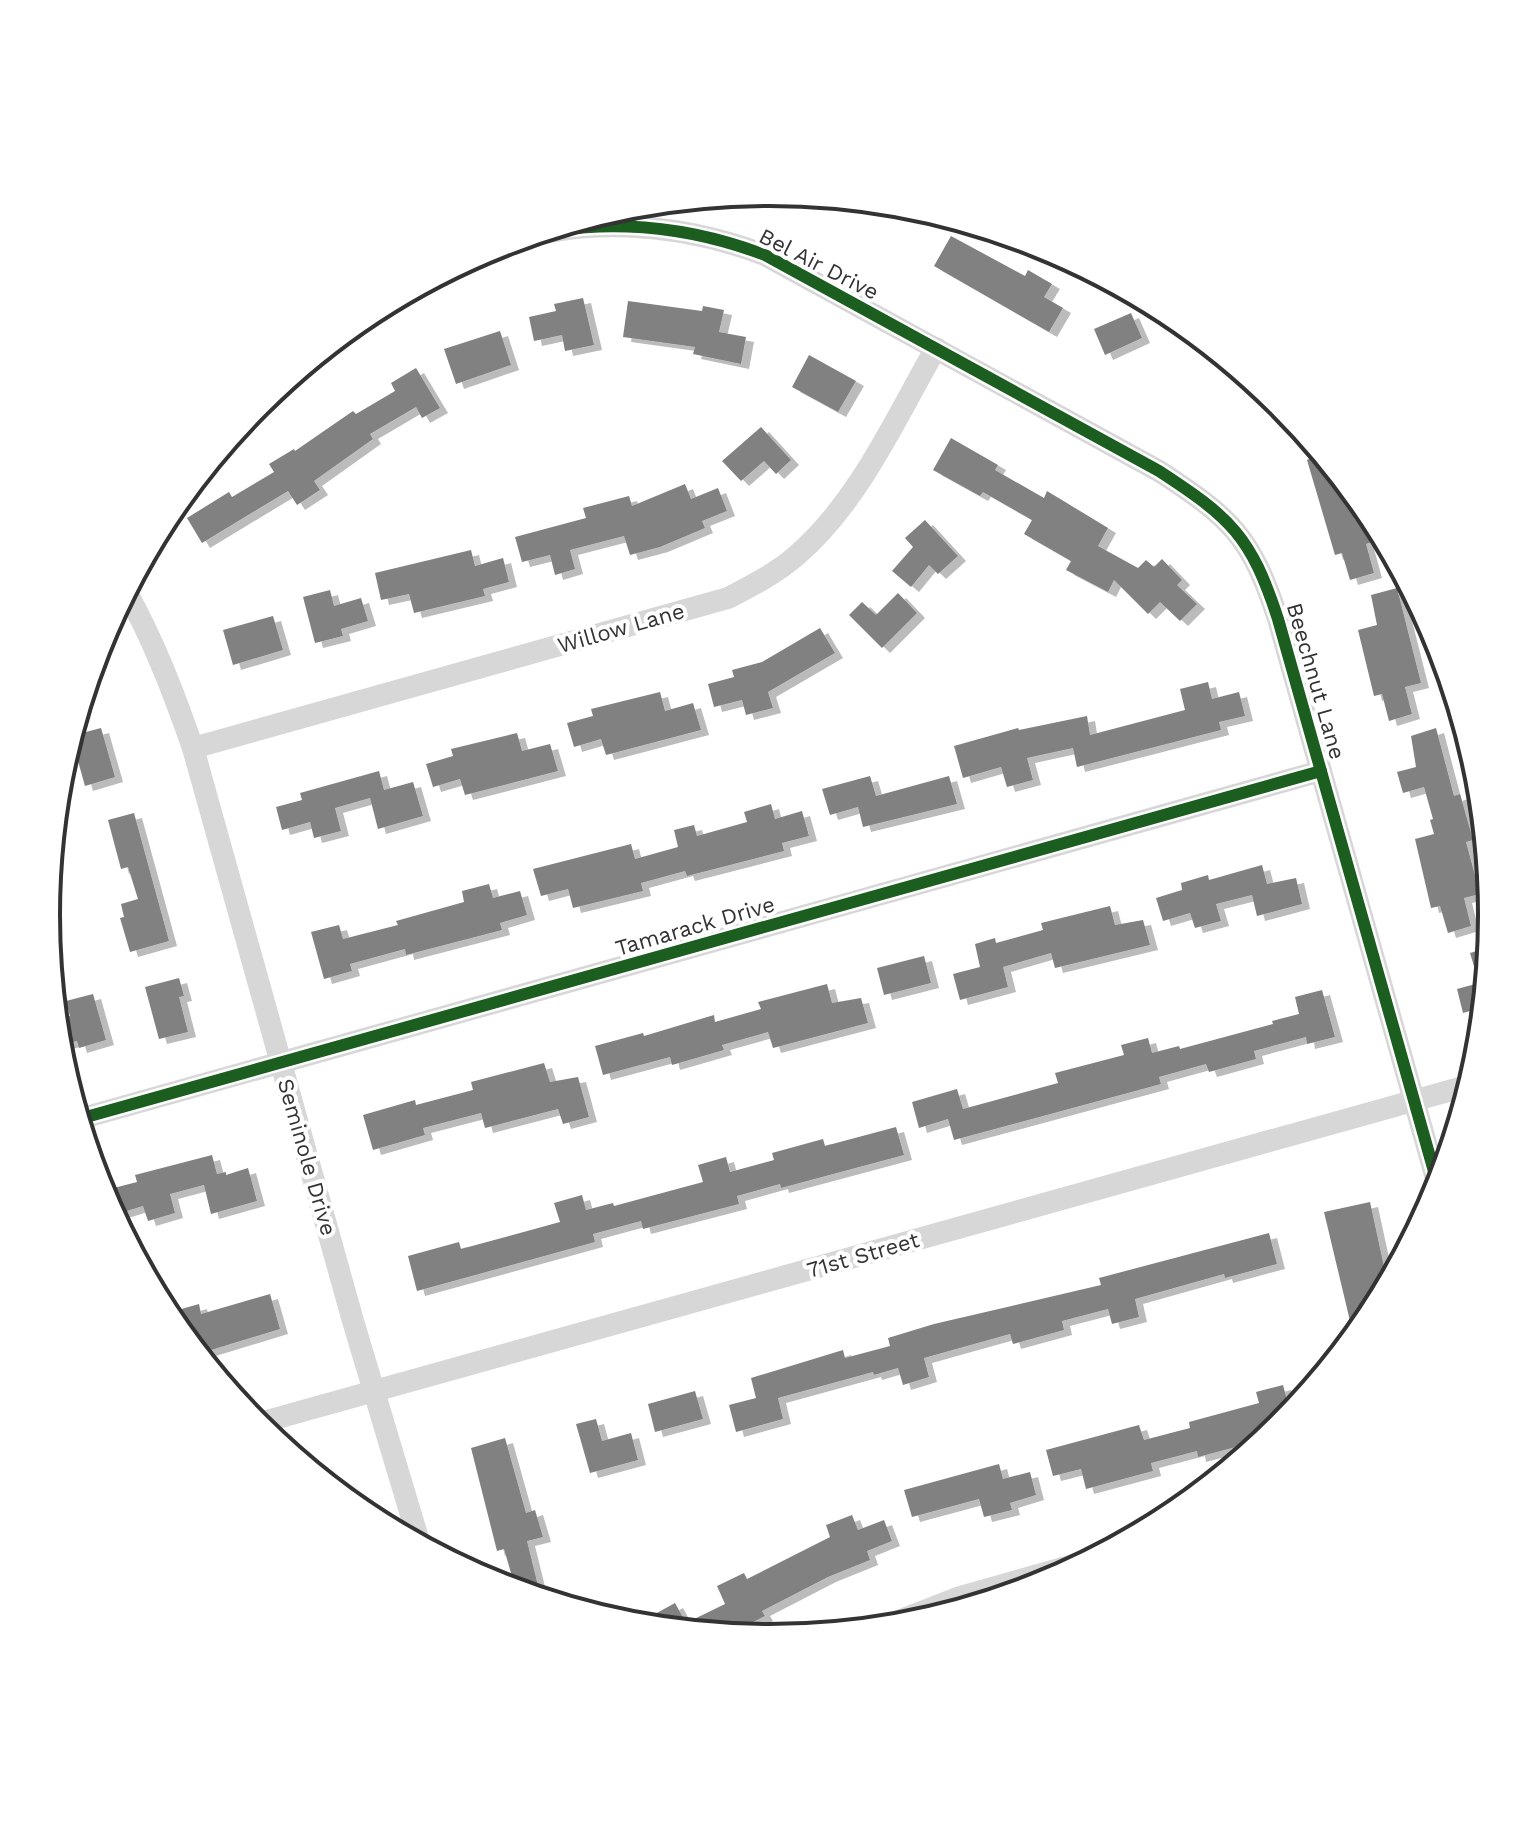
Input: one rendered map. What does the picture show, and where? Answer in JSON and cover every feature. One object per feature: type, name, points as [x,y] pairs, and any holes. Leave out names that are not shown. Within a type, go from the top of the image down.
[{"type":"street","name":"Bel Air Drive","points":[[602,226],[676,230],[765,255],[936,348]]},
{"type":"street","name":"Willow Lane","points":[[193,748],[728,598],[795,557],[850,497],[936,348]]},
{"type":"street","name":"Beechnut Lane","points":[[936,348],[1159,471],[1203,500],[1232,525],[1257,561],[1267,584],[1433,1166]]},
{"type":"street","name":"Seminole Drive","points":[[132,602],[174,693],[193,748],[415,1529]]},
{"type":"street","name":"Tamarack Drive","points":[[89,1116],[1321,771]]},
{"type":"street","name":"71st Street","points":[[271,1420],[1457,1089]]},
{"type":"street","points":[[951,1600],[1004,1584]]},
{"type":"building","points":[[951,236],[1025,276],[1028,270],[1052,284],[1044,297],[1063,308],[1049,332],[934,266]]},
{"type":"building","points":[[583,298],[594,345],[565,351],[562,335],[534,341],[529,317],[556,311],[554,304]]},
{"type":"building","points":[[628,301],[702,311],[703,306],[724,310],[719,332],[746,337],[741,364],[693,354],[695,347],[623,337]]},
{"type":"building","points":[[1131,313],[1142,338],[1105,355],[1094,329]]},
{"type":"building","points":[[500,331],[511,365],[456,384],[444,349]]},
{"type":"building","points":[[809,355],[856,381],[838,412],[792,387]]},
{"type":"building","points":[[416,368],[440,408],[422,418],[416,407],[370,434],[373,439],[314,481],[320,490],[297,505],[288,491],[202,543],[187,518],[229,492],[232,497],[274,472],[269,464],[295,451],[353,411],[356,414],[395,391],[391,383]]},
{"type":"building","points":[[761,427],[791,460],[776,474],[764,461],[741,481],[722,461]]},
{"type":"building","points":[[951,438],[998,465],[995,470],[1044,498],[1047,491],[1108,528],[1098,546],[1138,568],[1146,560],[1154,567],[1162,559],[1182,580],[1177,585],[1197,604],[1180,621],[1160,602],[1148,614],[1114,580],[1108,592],[1066,570],[1071,561],[1024,534],[1032,520],[983,492],[980,496],[933,470]]},
{"type":"building","points":[[1307,452],[1372,542],[1366,544],[1374,573],[1350,580],[1342,553],[1335,555]]},
{"type":"building","points":[[685,484],[691,499],[718,488],[727,511],[702,521],[705,528],[660,547],[630,555],[624,536],[570,550],[575,569],[555,575],[550,555],[522,562],[515,537],[586,518],[583,508],[629,496],[632,506]]},
{"type":"building","points":[[925,520],[958,556],[938,574],[929,565],[911,587],[892,571],[913,547],[905,538]]},
{"type":"building","points":[[471,550],[475,566],[503,558],[509,582],[483,589],[485,596],[414,613],[409,594],[381,600],[375,573]]},
{"type":"building","points":[[1397,588],[1421,683],[1405,687],[1412,714],[1389,721],[1382,694],[1374,696],[1358,630],[1377,625],[1371,595]]},
{"type":"building","points":[[330,590],[334,606],[361,598],[368,621],[341,629],[343,636],[315,643],[303,597]]},
{"type":"building","points":[[898,593],[917,613],[882,648],[849,615],[862,602],[876,615]]},
{"type":"building","points":[[273,616],[283,650],[233,665],[223,630]]},
{"type":"building","points":[[820,628],[835,653],[768,692],[773,708],[746,715],[742,700],[714,707],[708,684],[734,677],[732,670],[762,662]]},
{"type":"building","points":[[1208,682],[1212,699],[1239,692],[1245,716],[1219,722],[1221,730],[1077,767],[1073,748],[1027,758],[1033,780],[1007,787],[1001,767],[963,778],[954,746],[1018,728],[1087,716],[1090,735],[1185,710],[1180,689]]},
{"type":"building","points":[[660,692],[665,711],[693,703],[701,730],[606,755],[601,739],[574,747],[567,723],[593,716],[591,709]]},
{"type":"building","points":[[101,728],[115,777],[85,786],[78,760],[84,733]]},
{"type":"building","points":[[1436,728],[1454,796],[1460,794],[1473,840],[1466,842],[1478,894],[1464,898],[1471,926],[1448,933],[1440,906],[1431,908],[1415,839],[1434,834],[1424,787],[1403,793],[1397,772],[1416,767],[1411,736]]},
{"type":"building","points":[[517,733],[522,751],[550,744],[558,771],[465,795],[460,779],[433,787],[426,764],[453,756],[451,749]]},
{"type":"building","points":[[379,771],[384,790],[413,782],[423,816],[378,829],[370,798],[335,808],[341,831],[314,838],[310,822],[282,830],[276,807],[302,800],[300,793]]},
{"type":"building","points":[[870,776],[876,796],[949,776],[957,804],[863,827],[858,807],[830,815],[822,789]]},
{"type":"building","points":[[771,804],[775,819],[802,811],[809,836],[782,843],[784,851],[687,876],[685,871],[641,883],[643,891],[573,908],[568,889],[541,896],[533,869],[631,844],[635,859],[678,847],[674,830],[694,825],[697,836],[747,822],[744,812]]},
{"type":"building","points":[[134,813],[169,941],[130,952],[120,918],[124,917],[121,904],[138,899],[128,867],[121,869],[108,820]]},
{"type":"building","points":[[1262,865],[1267,884],[1296,878],[1302,904],[1257,916],[1252,895],[1216,904],[1221,921],[1195,928],[1190,913],[1163,921],[1156,898],[1182,890],[1181,883],[1208,875],[1209,880]]},
{"type":"building","points":[[489,884],[493,898],[520,891],[527,915],[500,923],[502,930],[406,955],[405,949],[350,964],[352,971],[324,979],[311,932],[339,925],[343,939],[398,925],[396,921],[464,902],[462,891]]},
{"type":"building","points":[[1110,906],[1115,925],[1143,920],[1150,945],[1055,968],[1051,953],[1003,967],[1008,987],[960,1000],[953,974],[980,967],[975,944],[995,938],[996,943],[1043,930],[1041,923]]},
{"type":"building","points":[[1477,951],[1476,973],[1470,953]]},
{"type":"building","points":[[924,956],[931,983],[884,995],[877,968]]},
{"type":"building","points":[[179,978],[184,996],[179,997],[188,1032],[159,1039],[145,987]]},
{"type":"building","points":[[827,984],[832,1003],[861,998],[868,1023],[773,1048],[768,1032],[722,1045],[724,1050],[672,1065],[670,1057],[603,1075],[595,1046],[643,1033],[644,1036],[714,1015],[715,1022],[761,1009],[758,1002]]},
{"type":"building","points":[[1475,984],[1473,1010],[1463,1013],[1457,989]]},
{"type":"building","points":[[1322,990],[1335,1037],[1307,1044],[1306,1037],[1254,1051],[1256,1059],[1209,1072],[1206,1064],[1159,1077],[1161,1084],[954,1140],[948,1119],[919,1128],[912,1102],[957,1089],[963,1109],[1058,1083],[1055,1073],[1124,1055],[1121,1045],[1148,1038],[1152,1053],[1179,1046],[1180,1049],[1273,1024],[1272,1021],[1299,1014],[1295,997]]},
{"type":"building","points":[[93,994],[106,1040],[79,1048],[77,1041],[72,1042],[66,1001]]},
{"type":"building","points":[[544,1063],[550,1082],[578,1077],[589,1117],[563,1124],[558,1109],[485,1128],[481,1113],[423,1128],[425,1135],[373,1150],[363,1115],[415,1100],[416,1105],[473,1090],[471,1082]]},
{"type":"building","points":[[896,1127],[904,1155],[781,1188],[780,1184],[737,1196],[739,1204],[643,1229],[641,1221],[593,1234],[595,1242],[417,1291],[408,1256],[459,1242],[461,1249],[560,1222],[554,1203],[582,1195],[586,1210],[613,1203],[614,1206],[703,1182],[698,1165],[726,1157],[730,1172],[774,1160],[772,1153],[823,1139],[825,1146]]},
{"type":"building","points":[[212,1155],[217,1174],[226,1172],[226,1175],[248,1168],[257,1201],[211,1214],[204,1185],[170,1194],[175,1213],[148,1221],[143,1206],[125,1212],[114,1188],[137,1182],[135,1175]]},
{"type":"building","points":[[1370,1202],[1385,1269],[1350,1321],[1324,1212]]},
{"type":"building","points":[[1269,1233],[1277,1264],[1225,1278],[1224,1274],[1135,1299],[1139,1317],[1112,1324],[1108,1309],[1062,1321],[1064,1330],[1013,1344],[1010,1334],[924,1358],[929,1377],[903,1385],[898,1368],[778,1398],[783,1419],[736,1432],[729,1405],[756,1398],[751,1378],[843,1350],[845,1358],[890,1346],[888,1338],[934,1324],[1101,1285],[1099,1278]]},
{"type":"building","points":[[270,1294],[280,1329],[210,1350],[180,1309],[199,1304],[201,1314]]},
{"type":"building","points":[[1283,1385],[1287,1400],[1239,1446],[1198,1457],[1197,1451],[1151,1463],[1153,1471],[1086,1489],[1081,1469],[1053,1476],[1046,1450],[1139,1425],[1144,1440],[1190,1428],[1189,1422],[1259,1403],[1256,1392]]},
{"type":"building","points":[[695,1391],[703,1419],[655,1432],[648,1404]]},
{"type":"building","points":[[596,1419],[602,1441],[631,1433],[638,1460],[590,1473],[576,1424]]},
{"type":"building","points":[[505,1438],[526,1513],[535,1510],[543,1537],[527,1541],[538,1586],[512,1575],[504,1549],[497,1551],[471,1448]]},
{"type":"building","points":[[999,1464],[1003,1479],[1030,1472],[1036,1495],[1010,1503],[1012,1510],[984,1517],[979,1499],[912,1517],[904,1490]]},
{"type":"building","points":[[852,1515],[858,1530],[884,1520],[892,1541],[867,1551],[870,1560],[828,1577],[762,1611],[765,1616],[750,1624],[693,1620],[725,1604],[717,1586],[744,1573],[747,1579],[830,1537],[826,1525]]},
{"type":"building","points":[[675,1603],[684,1619],[654,1615]]},
{"type":"cycle path","points":[[599,227],[663,229],[698,235],[765,255],[1159,471],[1204,502],[1235,532],[1258,567],[1278,619],[1433,1166]]},
{"type":"cycle path","points":[[89,1116],[1321,771]]}]
